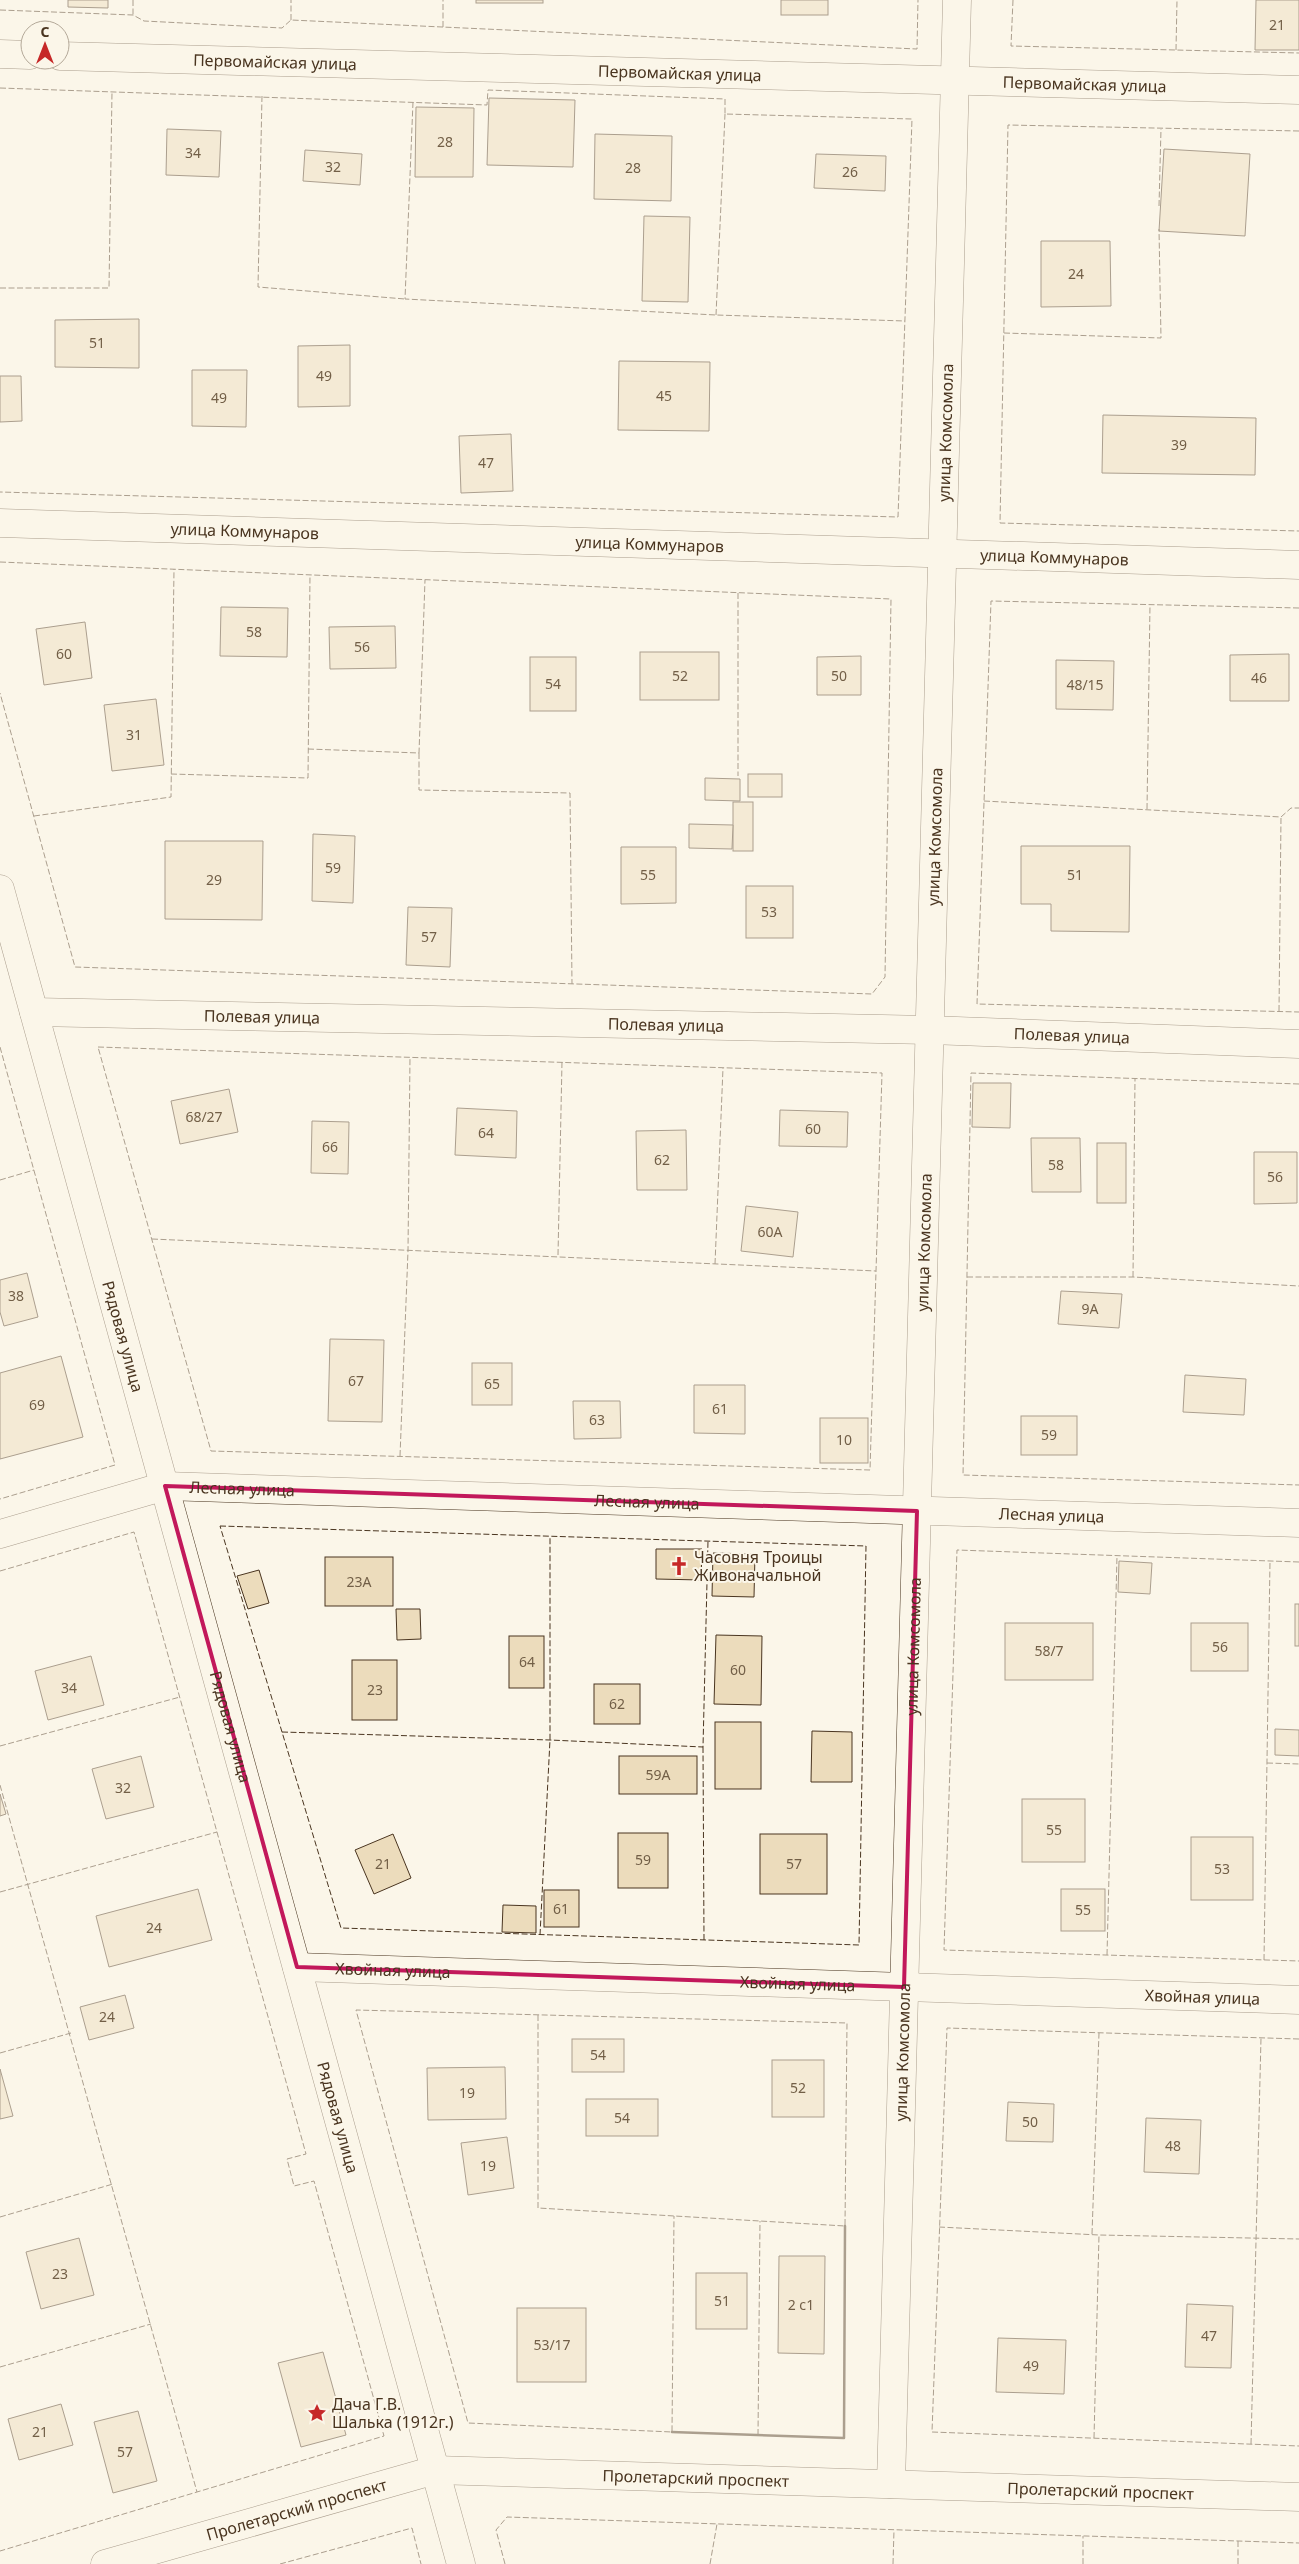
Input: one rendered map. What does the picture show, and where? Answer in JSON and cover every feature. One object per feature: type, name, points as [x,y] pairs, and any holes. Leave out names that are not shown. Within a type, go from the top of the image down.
[{"type":"street","name":"улица Комсомола","points":[[891,2484],[957,0]]},
{"type":"street","points":[[0,54],[20,55]]},
{"type":"street","name":"Первомайская улица","points":[[70,56],[1299,90]]},
{"type":"street","name":"улица Коммунаров","points":[[0,523],[1299,566]]},
{"type":"street","name":"Рядовая улица","points":[[0,889],[461,2564]]},
{"type":"street","name":"Полевая улица","points":[[34,1012],[930,1030],[1299,1044]]},
{"type":"street","name":"Лесная улица","points":[[0,1534],[165,1486],[1299,1523]]},
{"type":"street","name":"Хвойная улица","points":[[297,1967],[1299,2000]]},
{"type":"street","name":"Пролетарский проспект","points":[[105,2564],[435,2470],[1299,2497]]},
{"type":"highlighted area","points":[[165,1486],[917,1511],[904,1987],[297,1967]]},
{"type":"building","points":[[68,0],[108,0],[108,8],[68,7]]},
{"type":"building","points":[[476,0],[543,0],[543,3],[476,3]]},
{"type":"building","points":[[781,0],[828,0],[828,15],[781,15]]},
{"type":"building","points":[[1256,0],[1299,0],[1299,50],[1255,50]]},
{"type":"building","points":[[489,98],[575,100],[573,167],[487,165]]},
{"type":"building","points":[[416,107],[474,108],[473,177],[415,177]]},
{"type":"building","points":[[167,129],[221,131],[219,177],[166,175]]},
{"type":"building","points":[[595,134],[672,136],[671,201],[594,199]]},
{"type":"building","points":[[1164,149],[1250,154],[1245,236],[1159,231]]},
{"type":"building","points":[[305,150],[362,154],[360,185],[303,181]]},
{"type":"building","points":[[816,154],[886,156],[885,191],[814,188]]},
{"type":"building","points":[[644,216],[690,217],[688,302],[642,301]]},
{"type":"building","points":[[1041,241],[1110,241],[1111,306],[1041,307]]},
{"type":"building","points":[[139,319],[139,368],[55,367],[55,320]]},
{"type":"building","points":[[350,345],[350,406],[298,407],[298,346]]},
{"type":"building","points":[[619,361],[710,362],[709,431],[618,430]]},
{"type":"building","points":[[192,370],[247,370],[246,427],[192,426]]},
{"type":"building","points":[[0,376],[21,376],[22,421],[0,422]]},
{"type":"building","points":[[1103,415],[1256,418],[1255,475],[1102,473]]},
{"type":"building","points":[[511,434],[513,491],[461,493],[459,436]]},
{"type":"building","points":[[221,607],[288,608],[287,657],[220,656]]},
{"type":"building","points":[[85,622],[92,678],[44,685],[36,629]]},
{"type":"building","points":[[395,626],[396,668],[330,669],[329,627]]},
{"type":"building","points":[[640,652],[719,652],[719,700],[640,700]]},
{"type":"building","points":[[1289,654],[1289,701],[1230,701],[1230,655]]},
{"type":"building","points":[[861,656],[861,695],[817,695],[817,657]]},
{"type":"building","points":[[530,657],[576,657],[576,711],[530,711]]},
{"type":"building","points":[[1056,660],[1114,661],[1113,710],[1056,709]]},
{"type":"building","points":[[156,699],[164,765],[112,771],[104,705]]},
{"type":"building","points":[[748,774],[782,774],[782,797],[748,797]]},
{"type":"building","points":[[705,778],[740,779],[740,801],[705,800]]},
{"type":"building","points":[[733,802],[753,802],[753,851],[733,851]]},
{"type":"building","points":[[689,824],[733,825],[732,849],[689,848]]},
{"type":"building","points":[[313,834],[355,836],[353,903],[312,901]]},
{"type":"building","points":[[165,841],[263,841],[262,920],[165,919]]},
{"type":"building","points":[[1021,846],[1130,846],[1129,932],[1051,931],[1051,904],[1021,904]]},
{"type":"building","points":[[621,847],[676,847],[676,903],[621,904]]},
{"type":"building","points":[[746,886],[793,886],[793,938],[746,938]]},
{"type":"building","points":[[408,907],[452,908],[450,967],[406,965]]},
{"type":"building","points":[[973,1083],[1011,1083],[1010,1128],[972,1127]]},
{"type":"building","points":[[229,1089],[238,1132],[180,1144],[171,1101]]},
{"type":"building","points":[[457,1108],[517,1111],[516,1158],[455,1155]]},
{"type":"building","points":[[780,1110],[848,1112],[847,1147],[779,1146]]},
{"type":"building","points":[[312,1121],[349,1122],[348,1174],[311,1173]]},
{"type":"building","points":[[686,1130],[687,1190],[637,1190],[636,1131]]},
{"type":"building","points":[[1031,1138],[1080,1138],[1081,1192],[1032,1192]]},
{"type":"building","points":[[1097,1143],[1126,1143],[1126,1203],[1097,1203]]},
{"type":"building","points":[[1254,1152],[1297,1152],[1297,1203],[1254,1204]]},
{"type":"building","points":[[746,1206],[798,1212],[793,1257],[741,1251]]},
{"type":"building","points":[[27,1273],[38,1317],[4,1326],[0,1312],[0,1280]]},
{"type":"building","points":[[1061,1291],[1122,1294],[1119,1328],[1058,1324]]},
{"type":"building","points":[[330,1339],[384,1340],[382,1422],[328,1421]]},
{"type":"building","points":[[61,1356],[83,1437],[0,1459],[0,1373]]},
{"type":"building","points":[[472,1363],[512,1363],[512,1405],[472,1405]]},
{"type":"building","points":[[1185,1375],[1246,1379],[1244,1415],[1183,1412]]},
{"type":"building","points":[[694,1385],[745,1385],[745,1434],[694,1433]]},
{"type":"building","points":[[573,1401],[620,1401],[621,1438],[574,1439]]},
{"type":"building","points":[[1021,1416],[1077,1416],[1077,1455],[1021,1455]]},
{"type":"building","points":[[820,1418],[868,1418],[868,1463],[820,1463]]},
{"type":"building","points":[[656,1549],[702,1549],[701,1580],[656,1579]]},
{"type":"building","points":[[713,1553],[755,1554],[754,1597],[712,1596]]},
{"type":"building","points":[[325,1557],[393,1557],[393,1606],[325,1606]]},
{"type":"building","points":[[1119,1561],[1152,1563],[1150,1594],[1118,1592]]},
{"type":"building","points":[[259,1570],[269,1603],[248,1609],[237,1576]]},
{"type":"building","points":[[1295,1604],[1299,1604],[1299,1646],[1295,1646]]},
{"type":"building","points":[[396,1609],[420,1609],[421,1639],[397,1640]]},
{"type":"building","points":[[1005,1623],[1093,1623],[1093,1680],[1005,1680]]},
{"type":"building","points":[[1191,1623],[1248,1623],[1248,1671],[1191,1671]]},
{"type":"building","points":[[716,1635],[762,1636],[761,1705],[714,1704]]},
{"type":"building","points":[[509,1636],[544,1636],[544,1688],[509,1688]]},
{"type":"building","points":[[91,1656],[104,1705],[48,1720],[35,1671]]},
{"type":"building","points":[[352,1660],[397,1660],[397,1720],[352,1720]]},
{"type":"building","points":[[594,1684],[640,1684],[640,1724],[594,1724]]},
{"type":"building","points":[[715,1722],[761,1722],[761,1789],[715,1789]]},
{"type":"building","points":[[1275,1729],[1299,1730],[1299,1756],[1275,1755]]},
{"type":"building","points":[[812,1731],[852,1732],[852,1782],[811,1782]]},
{"type":"building","points":[[141,1756],[154,1807],[106,1819],[92,1769]]},
{"type":"building","points":[[619,1756],[697,1756],[697,1794],[619,1794]]},
{"type":"building","points":[[0,1794],[6,1814],[0,1816]]},
{"type":"building","points":[[1022,1799],[1085,1799],[1085,1862],[1022,1862]]},
{"type":"building","points":[[618,1833],[668,1833],[668,1888],[618,1888]]},
{"type":"building","points":[[393,1834],[411,1878],[374,1894],[355,1850]]},
{"type":"building","points":[[760,1834],[827,1834],[827,1894],[760,1894]]},
{"type":"building","points":[[1191,1837],[1253,1837],[1253,1900],[1191,1900]]},
{"type":"building","points":[[198,1889],[212,1940],[109,1967],[96,1916]]},
{"type":"building","points":[[1061,1889],[1105,1889],[1105,1931],[1061,1931]]},
{"type":"building","points":[[544,1890],[579,1890],[579,1927],[544,1927]]},
{"type":"building","points":[[503,1905],[536,1906],[536,1933],[502,1932]]},
{"type":"building","points":[[125,1995],[134,2028],[89,2040],[80,2007]]},
{"type":"building","points":[[572,2039],[624,2039],[624,2072],[572,2072]]},
{"type":"building","points":[[772,2060],[824,2060],[824,2117],[772,2117]]},
{"type":"building","points":[[505,2067],[506,2119],[428,2120],[427,2068]]},
{"type":"building","points":[[0,2069],[13,2116],[0,2119]]},
{"type":"building","points":[[586,2099],[658,2099],[658,2136],[586,2136]]},
{"type":"building","points":[[1008,2102],[1054,2104],[1053,2142],[1006,2141]]},
{"type":"building","points":[[1146,2118],[1201,2120],[1199,2174],[1144,2172]]},
{"type":"building","points":[[507,2137],[514,2188],[468,2195],[461,2143]]},
{"type":"building","points":[[79,2238],[94,2295],[41,2309],[26,2252]]},
{"type":"building","points":[[779,2256],[825,2256],[824,2354],[778,2353]]},
{"type":"building","points":[[696,2273],[747,2273],[747,2329],[696,2329]]},
{"type":"building","points":[[1187,2304],[1233,2306],[1231,2368],[1185,2367]]},
{"type":"building","points":[[517,2308],[586,2308],[586,2382],[517,2382]]},
{"type":"building","points":[[998,2338],[1066,2340],[1064,2394],[996,2392]]},
{"type":"building","points":[[323,2352],[346,2435],[301,2447],[278,2363]]},
{"type":"building","points":[[61,2404],[73,2445],[19,2460],[8,2419]]},
{"type":"building","points":[[138,2411],[157,2481],[113,2493],[94,2422]]},
{"type":"fence","points":[[133,0],[133,15]]},
{"type":"fence","points":[[291,0],[291,20]]},
{"type":"fence","points":[[443,0],[443,27]]},
{"type":"fence","points":[[0,10],[133,15],[144,21],[282,28],[291,20],[917,49],[918,0]]},
{"type":"fence","points":[[1013,0],[1011,46],[1299,53]]},
{"type":"fence","points":[[1176,50],[1177,0]]},
{"type":"fence","points":[[0,88],[487,105],[488,90],[725,99],[725,114],[912,119],[898,517],[0,492]]},
{"type":"fence","points":[[0,288],[109,288],[112,92]]},
{"type":"fence","points":[[262,96],[258,287],[405,299]]},
{"type":"fence","points":[[413,102],[405,299],[716,315],[905,321]]},
{"type":"fence","points":[[716,315],[725,114]]},
{"type":"fence","points":[[1299,131],[1008,125],[1000,523],[1299,531]]},
{"type":"fence","points":[[1159,206],[1161,129]]},
{"type":"fence","points":[[1004,333],[1161,338],[1159,229]]},
{"type":"fence","points":[[0,562],[891,599],[885,977],[872,994],[75,967],[0,693]]},
{"type":"fence","points":[[34,816],[171,797],[174,569]]},
{"type":"fence","points":[[171,774],[308,778],[310,575]]},
{"type":"fence","points":[[308,749],[419,753],[425,580]]},
{"type":"fence","points":[[738,593],[738,776]]},
{"type":"fence","points":[[1299,608],[991,601],[977,1004],[1299,1012]]},
{"type":"fence","points":[[1147,809],[1150,605]]},
{"type":"fence","points":[[419,753],[419,790],[570,793],[572,984]]},
{"type":"fence","points":[[984,801],[1281,817],[1291,808],[1299,808]]},
{"type":"fence","points":[[1279,1011],[1281,817]]},
{"type":"fence","points":[[0,1047],[115,1465],[0,1499]]},
{"type":"fence","points":[[98,1047],[882,1073],[870,1470],[211,1451],[98,1047]]},
{"type":"fence","points":[[400,1456],[408,1251],[410,1057]]},
{"type":"fence","points":[[558,1255],[562,1062]]},
{"type":"fence","points":[[715,1264],[723,1068]]},
{"type":"fence","points":[[1299,1084],[971,1073],[963,1475],[1299,1485]]},
{"type":"fence","points":[[1133,1277],[1135,1079]]},
{"type":"fence","points":[[0,1180],[34,1170]]},
{"type":"fence","points":[[152,1239],[876,1271]]},
{"type":"fence","points":[[967,1277],[1133,1277],[1299,1286]]},
{"type":"fence","points":[[220,1526],[866,1546],[859,1945],[341,1928],[220,1526]]},
{"type":"fence","points":[[0,1571],[134,1532],[306,2154],[287,2159],[294,2186],[314,2181],[384,2436],[0,2551]]},
{"type":"fence","points":[[540,1935],[550,1740],[550,1536]]},
{"type":"fence","points":[[282,1732],[550,1740],[703,1747],[708,1541]]},
{"type":"fence","points":[[1299,1562],[957,1550],[944,1950],[1299,1961]]},
{"type":"fence","points":[[1107,1955],[1117,1556]]},
{"type":"fence","points":[[1264,1960],[1270,1561]]},
{"type":"fence","points":[[0,1746],[180,1697]]},
{"type":"fence","points":[[703,1747],[704,1940]]},
{"type":"fence","points":[[1267,1763],[1299,1764]]},
{"type":"fence","points":[[0,1785],[197,2492]]},
{"type":"fence","points":[[0,1892],[217,1832]]},
{"type":"fence","points":[[538,2015],[538,2208],[845,2226],[847,2023],[356,2010],[468,2423],[672,2432],[674,2216]]},
{"type":"fence","points":[[1299,2039],[947,2028],[932,2432],[1299,2446]]},
{"type":"fence","points":[[0,2053],[71,2033]]},
{"type":"fence","points":[[1092,2234],[1099,2033]]},
{"type":"fence","points":[[1251,2444],[1261,2038]]},
{"type":"fence","points":[[0,2217],[113,2184]]},
{"type":"fence","points":[[758,2435],[760,2221]]},
{"type":"fence","points":[[939,2227],[1099,2235],[1299,2239]]},
{"type":"fence","points":[[1094,2438],[1099,2235]]},
{"type":"fence","points":[[0,2367],[151,2324]]},
{"type":"fence","points":[[505,2564],[496,2530],[507,2517],[1299,2543]]},
{"type":"fence","points":[[710,2564],[717,2524]]},
{"type":"fence","points":[[280,2564],[412,2528],[421,2564]]},
{"type":"fence","points":[[893,2564],[894,2530]]},
{"type":"fence","points":[[1083,2536],[1083,2564]]},
{"type":"fence","points":[[1238,2541],[1238,2564]]},
{"type":"wall","points":[[672,2432],[844,2438],[845,2226]]},
{"type":"place","name":"Часовня Троицы Живоначальной","points":[[679,1566]]},
{"type":"place","name":"Дача Г.В. Шалька (1912г.)","points":[[317,2413]]}]
